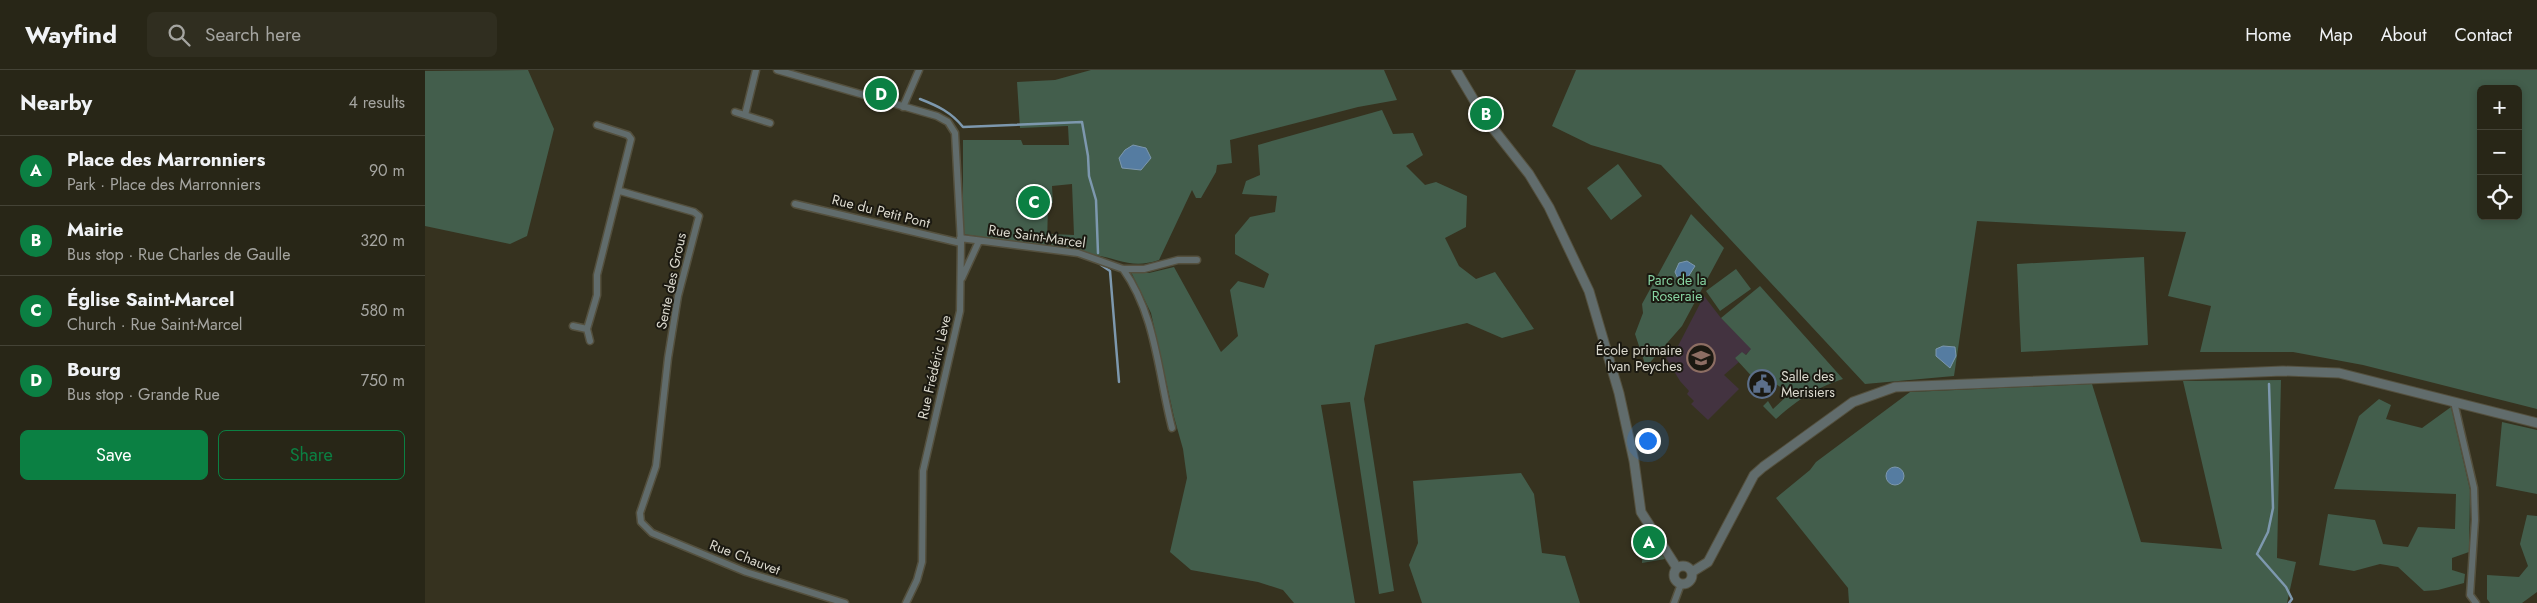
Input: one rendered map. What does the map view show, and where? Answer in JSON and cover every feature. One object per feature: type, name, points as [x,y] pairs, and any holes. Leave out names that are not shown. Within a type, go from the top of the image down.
[{"type":"street","points":[[745,115],[756,70]]},
{"type":"street","name":"Rue Frédéric Lève","points":[[777,70],[937,116],[948,122],[955,133],[961,240],[961,279],[957,328],[923,471],[922,562],[917,580],[906,603]]},
{"type":"street","points":[[903,107],[919,70]]},
{"type":"street","points":[[1456,70],[1484,116],[1529,174],[1549,207],[1589,291],[1626,422],[1641,512],[1677,568]]},
{"type":"street","points":[[735,112],[770,123]]},
{"type":"street","points":[[590,341],[587,329],[597,295],[597,275],[620,191],[631,139],[628,135],[597,125]]},
{"type":"street","name":"Sente des Grous","points":[[620,191],[694,212],[699,216],[678,296],[668,358],[656,466],[640,513],[641,522]]},
{"type":"street","name":"Rue du Petit Pont","points":[[795,204],[961,240]]},
{"type":"street","name":"Rue Saint-Marcel","points":[[961,240],[1078,253],[1123,268],[1143,269],[1178,260],[1197,260]]},
{"type":"street","points":[[961,279],[979,241]]},
{"type":"street","points":[[1123,268],[1142,300],[1149,320],[1172,428]]},
{"type":"street","points":[[573,326],[587,329]]},
{"type":"street","points":[[1681,584],[1689,582],[1692,572],[1709,562],[1754,475],[1853,402],[1873,393],[1895,387],[2316,371],[2348,375],[2537,423]]},
{"type":"street","points":[[2454,402],[2474,488],[2475,520],[2469,595],[2476,603]]},
{"type":"street","name":"Rue Chauvet","points":[[641,522],[652,533],[746,572],[845,603]]},
{"type":"street","points":[[1677,568],[1684,566],[1692,572]]},
{"type":"street","points":[[1677,568],[1674,577],[1681,584]]},
{"type":"street","points":[[1674,603],[1681,584]]},
{"type":"shaded area","name":"École primaire Ivan Peyches","points":[[1704,296],[1721,318],[1752,349],[1745,355],[1735,358],[1739,362],[1724,375],[1739,389],[1708,420],[1691,404],[1694,401],[1687,394],[1689,391],[1680,381],[1666,358],[1678,346]]},
{"type":"green space","points":[[528,70],[554,129],[527,236],[510,244],[425,226],[425,71]]},
{"type":"green space","points":[[1091,70],[1384,70],[1397,100],[1358,107],[1230,140],[1232,163],[1217,165],[1216,172],[1201,198],[1196,198],[1192,190],[1159,260],[1150,263],[1133,263],[1089,254],[1051,250],[1051,234],[1074,235],[1072,184],[1052,186],[1053,203],[1048,203],[1047,247],[963,234],[963,140],[1021,140],[1023,145],[1069,145],[1068,126],[1020,128],[1017,82],[1055,80]]},
{"type":"green space","points":[[1576,70],[2537,70],[2537,409],[2363,365],[2293,352],[2200,352],[2211,306],[2168,296],[2186,232],[1977,221],[1954,376],[1865,384],[1661,165],[1591,145],[1552,126]]},
{"type":"green space","points":[[1382,110],[1393,134],[1413,133],[1423,155],[1406,166],[1425,185],[1436,182],[1467,196],[1466,227],[1445,238],[1459,266],[1476,279],[1495,272],[1534,329],[1502,338],[1467,323],[1375,345],[1364,399],[1394,591],[1379,594],[1350,402],[1321,405],[1355,603],[1294,603],[1283,590],[1258,582],[1191,570],[1170,552],[1187,478],[1183,449],[1151,313],[1131,272],[1149,273],[1174,267],[1221,352],[1238,336],[1230,290],[1238,281],[1264,288],[1269,274],[1235,254],[1235,235],[1250,217],[1275,212],[1277,196],[1242,194],[1246,181],[1260,175],[1258,145]]},
{"type":"green space","points":[[1618,164],[1642,196],[1611,220],[1587,188]]},
{"type":"green space","name":"Parc de la Roseraie","points":[[1691,214],[1724,248],[1682,326],[1646,367],[1635,334],[1643,313],[1642,304]]},
{"type":"green space","points":[[2144,257],[2148,345],[2021,352],[2017,264]]},
{"type":"green space","points":[[1736,269],[1751,289],[1720,311],[1706,291]]},
{"type":"green space","points":[[1760,286],[1843,379],[1807,395],[1776,419],[1763,406],[1768,401],[1773,409],[1787,396],[1785,393],[1787,391],[1763,376],[1757,382],[1735,358],[1742,352],[1746,355],[1751,349],[1721,318]]},
{"type":"green space","points":[[2281,380],[2277,558],[2296,562],[2287,603],[1849,603],[1848,588],[1776,498],[1810,470],[1816,462],[1910,392],[2092,384],[2141,542],[2222,549],[2183,381]]},
{"type":"green space","points":[[2379,399],[2391,405],[2386,419],[2422,428],[2451,407],[2470,490],[2469,552],[2452,558],[2452,570],[2465,574],[2464,583],[2438,590],[2424,591],[2398,567],[2380,564],[2354,571],[2319,565],[2328,514],[2375,520],[2383,544],[2408,547],[2418,527],[2455,529],[2456,494],[2334,489],[2359,416]]},
{"type":"green space","points":[[2502,422],[2537,430],[2537,494],[2496,486]]},
{"type":"green space","points":[[1521,473],[1534,494],[1542,553],[1565,556],[1580,603],[1422,603],[1409,565],[1418,543],[1413,481]]},
{"type":"green space","points":[[2527,515],[2537,516],[2537,592],[2522,603],[2490,603],[2487,599],[2487,575],[2519,577],[2528,566],[2520,544]]},
{"type":"green space","points":[[1644,525],[1665,559],[1642,563]]},
{"type":"water","points":[[1133,145],[1146,148],[1151,158],[1141,170],[1122,168],[1119,158],[1125,150]]},
{"type":"water","points":[[1687,261],[1695,266],[1688,277],[1679,281],[1675,272],[1679,263]]},
{"type":"water","points":[[1943,346],[1955,347],[1956,356],[1950,368],[1936,356],[1936,349]]},
{"type":"water","points":[[1895,467],[1901,470],[1904,476],[1901,482],[1895,485],[1889,482],[1886,476],[1889,470]]},
{"type":"waterway","points":[[920,99],[944,110],[963,127],[1082,122],[1088,156],[1089,176],[1096,200],[1098,253]]},
{"type":"waterway","points":[[1101,265],[1110,271],[1119,382]]},
{"type":"waterway","points":[[2269,384],[2273,508],[2268,532],[2257,554],[2286,587],[2292,599],[2289,603]]},
{"type":"place","name":"Bourg","points":[[881,94]]},
{"type":"place","name":"Mairie","points":[[1486,114]]},
{"type":"place","name":"Église Saint-Marcel","points":[[1034,202]]},
{"type":"place","name":"École primaire Ivan Peyches","points":[[1701,358]]},
{"type":"place","name":"Salle des Merisiers","points":[[1762,384]]},
{"type":"place","name":"Place des Marronniers","points":[[1649,542]]}]
